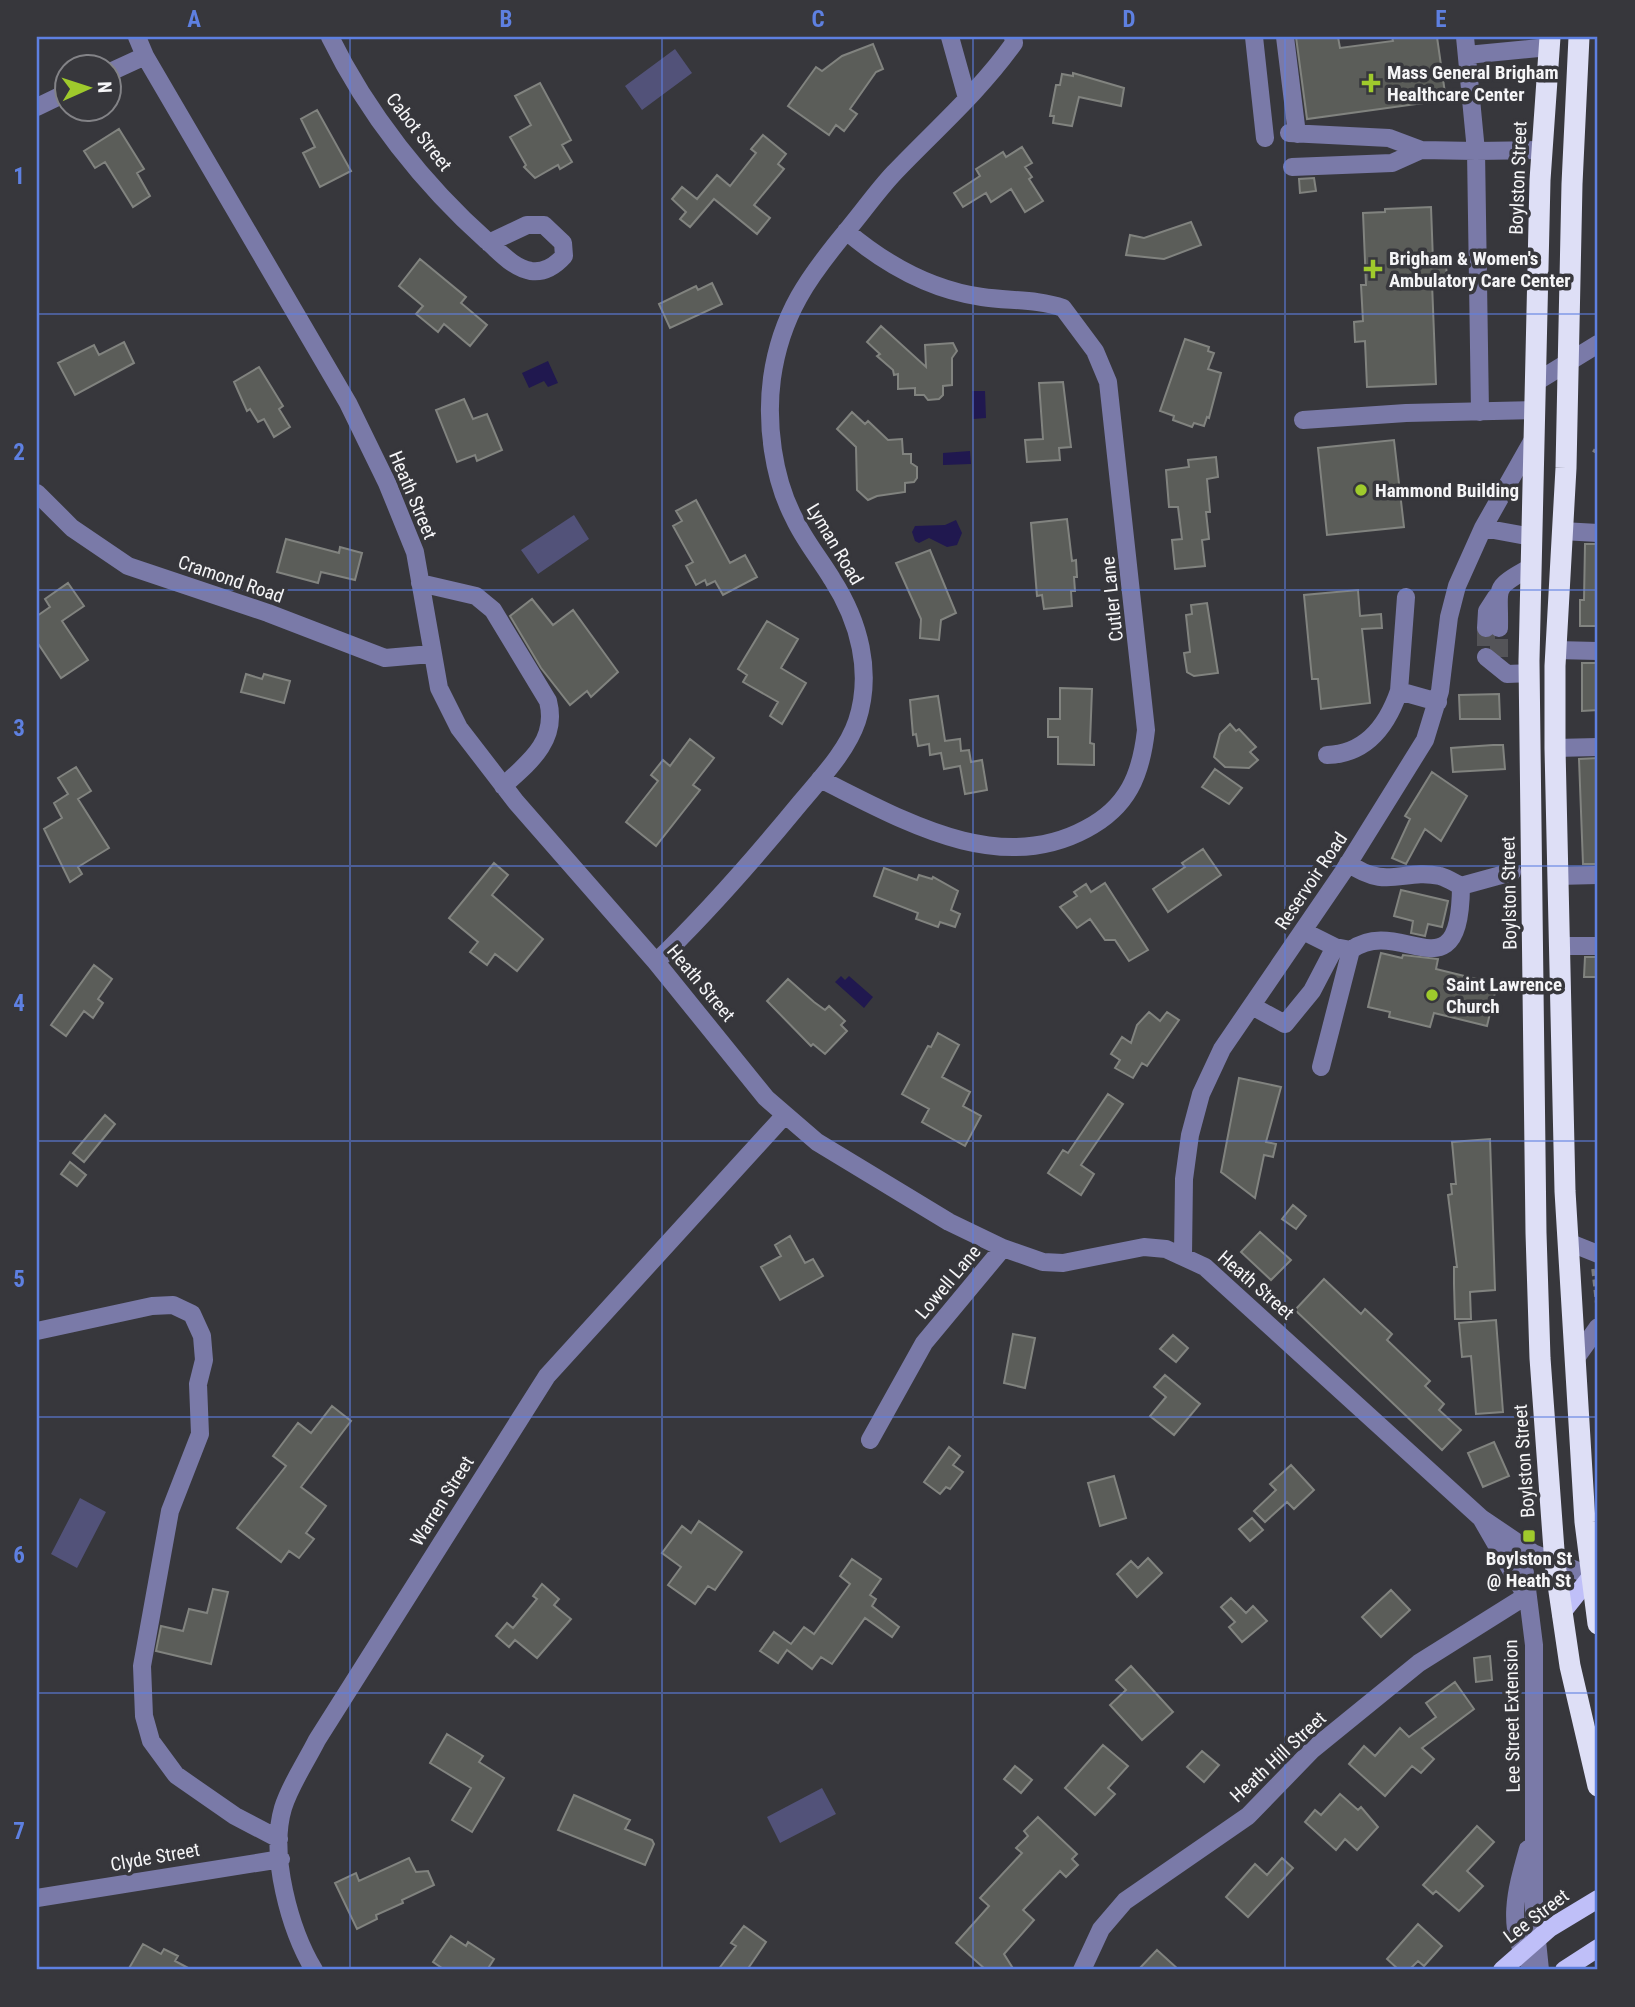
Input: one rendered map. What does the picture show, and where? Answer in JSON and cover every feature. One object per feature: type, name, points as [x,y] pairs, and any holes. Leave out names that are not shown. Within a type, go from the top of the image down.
[{"type":"highway","points":[[1579,37],[1572,173],[1569,362],[1555,650],[1555,748],[1568,1242],[1576,1358],[1590,1459],[1598,1623]]},
{"type":"highway","name":"Boylston Street","points":[[1550,42],[1541,150],[1529,674],[1536,1233],[1540,1358],[1555,1564],[1578,1707],[1598,1786]]},
{"type":"main road","points":[[1561,1614],[1595,1571]]},
{"type":"main road","name":"Lee Street","points":[[1502,1970],[1570,1913],[1598,1899]]},
{"type":"main road","points":[[1564,1970],[1598,1948]]},
{"type":"street","name":"Heath Street","points":[[137,37],[145,56],[348,403],[392,495],[415,552],[439,688],[459,728],[503,786],[656,962],[784,1116],[817,1142],[949,1222],[1003,1248],[1043,1262],[1063,1263],[1144,1247],[1166,1249],[1183,1255],[1227,1284],[1482,1518],[1497,1526],[1510,1539],[1555,1564],[1595,1571]]},
{"type":"street","name":"Cabot Street","points":[[330,37],[342,61],[380,120],[421,172],[489,243]]},
{"type":"street","points":[[950,37],[967,98]]},
{"type":"street","name":"Lyman Road","points":[[656,962],[757,857],[820,779],[850,738],[858,720],[864,683],[863,656],[844,600],[793,518],[782,492],[772,437],[772,388],[792,307],[806,281],[891,176],[992,75],[1014,43],[1013,37]]},
{"type":"street","points":[[1254,37],[1265,138]]},
{"type":"street","points":[[1285,37],[1293,133],[1389,138],[1421,150],[1541,150]]},
{"type":"street","points":[[1480,412],[1476,151],[1467,41],[1550,42]]},
{"type":"street","points":[[122,67],[145,56]]},
{"type":"street","points":[[1292,167],[1392,163],[1421,150]]},
{"type":"street","name":"Cutler Lane","points":[[820,779],[895,817],[953,838],[996,847],[1035,847],[1077,834],[1108,817],[1121,804],[1139,772],[1146,730],[1108,383],[1095,351],[1063,308],[981,297],[929,283],[865,247],[846,231]]},
{"type":"street","points":[[1536,382],[1598,344]]},
{"type":"street","points":[[1303,421],[1406,413],[1535,410]]},
{"type":"street","name":"Reservoir Road","points":[[1183,1255],[1184,1179],[1190,1135],[1201,1094],[1222,1049],[1348,863],[1424,740],[1437,702],[1452,600],[1483,528],[1535,436]]},
{"type":"street","name":"Cramond Road","points":[[37,494],[72,528],[128,566],[268,613],[385,658],[431,654]]},
{"type":"street","points":[[1483,528],[1532,537]]},
{"type":"street","points":[[1562,531],[1598,533]]},
{"type":"street","points":[[1492,628],[1487,611],[1506,580],[1531,566]]},
{"type":"street","points":[[420,583],[476,596],[493,610],[548,701],[552,716],[548,734],[535,758],[503,786]]},
{"type":"street","points":[[1327,755],[1345,755],[1370,741],[1391,715],[1399,691],[1406,597]]},
{"type":"street","points":[[1555,650],[1598,651]]},
{"type":"street","points":[[1494,661],[1507,674],[1529,674]]},
{"type":"street","points":[[1399,691],[1437,702]]},
{"type":"street","points":[[1555,748],[1598,747]]},
{"type":"street","points":[[1348,863],[1364,874],[1381,879],[1440,876],[1461,886],[1512,872]]},
{"type":"street","points":[[1558,876],[1598,875]]},
{"type":"street","points":[[1303,931],[1343,948],[1385,940],[1436,949],[1447,944],[1455,933],[1461,914],[1461,886]]},
{"type":"street","points":[[1559,946],[1598,946]]},
{"type":"street","points":[[1252,1006],[1285,1024],[1343,948]]},
{"type":"street","points":[[1321,1068],[1343,948]]},
{"type":"street","name":"Warren Street","points":[[314,1970],[291,1916],[279,1839],[281,1818],[289,1794],[332,1713],[533,1395],[570,1350],[686,1227],[784,1116]]},
{"type":"street","points":[[1568,1242],[1596,1260]]},
{"type":"street","name":"Lowell Lane","points":[[870,1440],[924,1343],[1003,1248]]},
{"type":"street","points":[[37,1331],[152,1306],[173,1305],[192,1314],[202,1336],[204,1360],[198,1384],[200,1434],[170,1511],[142,1666],[144,1716],[151,1741],[176,1775],[234,1816],[279,1839]]},
{"type":"street","points":[[1576,1358],[1598,1326]]},
{"type":"street","name":"Lee Street Extension","points":[[1482,1518],[1526,1596]]},
{"type":"street","name":"Lee Street Extension","points":[[1510,1539],[1524,1565],[1535,1673],[1532,1836],[1514,1913],[1515,1932],[1528,1946],[1540,1970]]},
{"type":"street","name":"Heath Hill Street","points":[[1082,1970],[1101,1929],[1125,1901],[1248,1816],[1312,1750],[1419,1664],[1526,1596]]},
{"type":"street","name":"Clyde Street","points":[[37,1898],[281,1858]]},
{"type":"street","name":"Lee Street Extension","points":[[1528,1946],[1534,1970]]},
{"type":"path","points":[[1593,450],[1598,453]]},
{"type":"path","points":[[1596,1260],[1597,1306]]},
{"type":"shaded area","points":[[675,49],[692,73],[642,110],[625,86]]},
{"type":"shaded area","points":[[548,361],[558,383],[548,387],[544,381],[529,388],[522,373]]},
{"type":"shaded area","points":[[972,391],[985,391],[986,418],[973,419]]},
{"type":"shaded area","points":[[970,451],[971,464],[943,465],[943,453]]},
{"type":"shaded area","points":[[574,515],[589,539],[538,574],[521,550]]},
{"type":"shaded area","points":[[956,520],[962,533],[957,545],[947,547],[929,538],[919,543],[915,541],[912,532],[915,526],[945,525]]},
{"type":"shaded area","points":[[841,976],[845,980],[849,976],[873,997],[864,1008],[835,982]]},
{"type":"shaded area","points":[[80,1498],[106,1512],[77,1568],[51,1554]]},
{"type":"shaded area","points":[[822,1788],[836,1814],[780,1843],[767,1817]]},
{"type":"building","name":"Mass General Brigham Healthcare Center","points":[[1296,37],[1338,37],[1340,48],[1393,41],[1392,37],[1437,37],[1446,100],[1307,119]]},
{"type":"building","points":[[873,44],[883,69],[876,72],[850,109],[857,114],[844,131],[836,125],[829,135],[788,106],[816,67],[822,71],[842,56]]},
{"type":"building","points":[[1073,73],[1124,88],[1121,106],[1079,97],[1072,126],[1053,123],[1054,116],[1050,116],[1056,85],[1060,85],[1062,74],[1073,76]]},
{"type":"building","points":[[540,83],[571,140],[562,145],[572,162],[560,169],[558,165],[535,178],[524,167],[526,165],[510,137],[531,125],[515,96]]},
{"type":"building","points":[[317,110],[351,171],[320,187],[303,153],[315,147],[301,119]]},
{"type":"building","points":[[119,129],[144,169],[137,173],[150,196],[133,207],[105,162],[95,168],[84,151]]},
{"type":"building","points":[[763,135],[786,154],[778,164],[784,169],[754,205],[770,218],[757,234],[714,199],[690,227],[680,219],[686,212],[672,199],[682,187],[697,199],[717,175],[730,186],[756,153],[751,149]]},
{"type":"building","points":[[1022,147],[1032,163],[1025,167],[1032,177],[1029,179],[1043,201],[1025,212],[1011,189],[991,202],[986,193],[963,207],[954,193],[980,176],[976,169],[1003,152],[1006,157]]},
{"type":"building","points":[[1314,178],[1316,191],[1300,193],[1299,179]]},
{"type":"building","points":[[1431,207],[1433,261],[1446,261],[1447,283],[1432,283],[1436,384],[1367,387],[1365,341],[1355,342],[1354,322],[1363,321],[1361,285],[1366,285],[1363,213]]},
{"type":"building","points":[[1191,222],[1201,245],[1164,259],[1126,255],[1130,235],[1144,238]]},
{"type":"building","points":[[420,259],[466,297],[461,303],[487,325],[470,346],[444,324],[438,332],[416,314],[423,306],[399,286]]},
{"type":"building","points":[[712,283],[722,304],[670,328],[659,304],[696,286],[698,290]]},
{"type":"building","points":[[881,326],[926,367],[925,345],[953,343],[957,351],[952,358],[952,385],[943,386],[943,395],[939,399],[928,400],[924,395],[915,395],[915,388],[898,389],[898,374],[894,375],[893,370],[877,356],[880,354],[867,342]]},
{"type":"building","points":[[1185,339],[1209,347],[1208,351],[1214,353],[1208,369],[1221,373],[1209,418],[1207,417],[1204,426],[1194,423],[1192,427],[1173,420],[1174,416],[1160,411]]},
{"type":"building","points":[[124,342],[134,363],[75,395],[58,363],[94,345],[99,355]]},
{"type":"building","points":[[259,367],[283,406],[279,409],[290,427],[274,437],[264,419],[258,422],[250,409],[247,411],[234,382]]},
{"type":"building","points":[[1063,382],[1071,447],[1059,448],[1060,460],[1027,462],[1025,440],[1043,439],[1039,383]]},
{"type":"building","points":[[464,399],[473,419],[487,414],[502,450],[477,461],[475,455],[457,462],[436,410]]},
{"type":"building","points":[[852,412],[865,424],[868,421],[888,440],[902,439],[903,454],[911,454],[911,463],[917,467],[917,478],[914,482],[905,483],[905,492],[868,500],[857,490],[856,447],[837,429]]},
{"type":"building","name":"Hammond Building","points":[[1394,440],[1404,527],[1327,535],[1318,448]]},
{"type":"building","points":[[1216,457],[1218,477],[1207,479],[1210,512],[1206,512],[1209,539],[1202,540],[1205,566],[1175,569],[1172,540],[1182,539],[1178,507],[1169,507],[1166,470],[1189,467],[1188,460]]},
{"type":"building","points":[[696,500],[730,563],[745,555],[757,577],[723,595],[715,581],[707,585],[705,580],[696,585],[686,566],[693,562],[673,526],[682,521],[676,511]]},
{"type":"building","points":[[1067,519],[1072,561],[1076,560],[1077,577],[1074,577],[1075,591],[1071,591],[1072,606],[1044,609],[1042,595],[1037,596],[1031,523]]},
{"type":"building","points":[[286,539],[339,553],[340,547],[362,553],[355,580],[321,572],[318,583],[277,572]]},
{"type":"building","points":[[1585,544],[1598,544],[1598,626],[1580,626],[1580,600],[1584,600]]},
{"type":"building","points":[[930,550],[956,613],[941,620],[939,640],[920,638],[921,619],[896,563]]},
{"type":"building","points":[[68,583],[84,606],[62,621],[88,660],[61,678],[37,642],[37,616],[50,607],[45,599]]},
{"type":"building","points":[[1358,590],[1360,616],[1381,614],[1382,628],[1362,629],[1370,703],[1321,709],[1318,679],[1312,679],[1304,595]]},
{"type":"building","points":[[532,599],[553,625],[573,610],[618,672],[591,697],[587,691],[570,705],[541,668],[510,616]]},
{"type":"building","points":[[1207,603],[1218,673],[1194,676],[1187,672],[1184,653],[1190,652],[1186,615],[1192,614],[1191,605]]},
{"type":"building","points":[[767,621],[798,639],[781,668],[806,683],[782,724],[770,716],[778,702],[743,682],[747,675],[738,669]]},
{"type":"building","points":[[1582,663],[1598,663],[1598,710],[1582,711]]},
{"type":"building","points":[[246,674],[262,679],[264,674],[290,681],[284,703],[241,692]]},
{"type":"building","points":[[1060,688],[1092,689],[1090,743],[1094,744],[1094,765],[1058,764],[1058,737],[1048,737],[1048,719],[1060,719]]},
{"type":"building","points":[[1499,694],[1500,719],[1460,719],[1459,695]]},
{"type":"building","points":[[938,696],[945,741],[960,739],[961,751],[969,750],[971,762],[982,760],[987,790],[965,794],[960,766],[944,769],[941,753],[930,755],[929,744],[918,746],[916,734],[913,735],[910,700]]},
{"type":"building","points":[[1230,724],[1236,731],[1239,729],[1256,747],[1250,752],[1258,760],[1249,768],[1225,767],[1214,757],[1220,734]]},
{"type":"building","points":[[690,739],[714,758],[693,785],[700,790],[656,846],[626,822],[658,781],[651,775],[663,760],[670,766]]},
{"type":"building","points":[[1503,745],[1505,769],[1453,772],[1451,748]]},
{"type":"building","points":[[1598,758],[1598,864],[1583,864],[1579,759]]},
{"type":"building","points":[[76,767],[91,791],[78,799],[109,848],[78,867],[82,874],[70,882],[44,829],[62,818],[54,803],[68,794],[58,778]]},
{"type":"building","points":[[1215,769],[1242,788],[1229,804],[1202,787]]},
{"type":"building","points":[[1432,772],[1467,796],[1441,841],[1425,829],[1406,864],[1392,858],[1410,819],[1405,816]]},
{"type":"building","points":[[1203,849],[1221,875],[1168,912],[1153,889],[1185,867],[1182,863]]},
{"type":"building","points":[[494,863],[508,875],[492,895],[543,939],[517,971],[495,954],[487,965],[470,952],[478,942],[449,918]]},
{"type":"building","points":[[884,868],[917,880],[919,875],[932,879],[933,877],[958,891],[951,910],[960,914],[955,927],[940,922],[938,927],[916,919],[918,913],[874,896]]},
{"type":"building","points":[[1105,883],[1148,950],[1129,961],[1115,940],[1105,940],[1090,919],[1077,928],[1060,907],[1077,896],[1074,892],[1086,884],[1091,892]]},
{"type":"building","points":[[1401,890],[1448,901],[1442,927],[1428,924],[1425,936],[1411,933],[1413,921],[1394,916]]},
{"type":"building","name":"Saint Lawrence Church","points":[[1381,953],[1402,958],[1403,955],[1438,959],[1436,969],[1497,984],[1487,1026],[1434,1013],[1430,1027],[1389,1017],[1390,1012],[1368,1007]]},
{"type":"building","points":[[1585,957],[1598,957],[1598,977],[1584,977]]},
{"type":"building","points":[[94,965],[112,979],[98,999],[103,1003],[93,1018],[84,1011],[66,1036],[51,1025]]},
{"type":"building","points":[[788,979],[814,1002],[825,1010],[829,1006],[845,1021],[841,1025],[847,1031],[825,1054],[813,1044],[811,1046],[767,1001]]},
{"type":"building","points":[[1149,1012],[1160,1021],[1167,1012],[1179,1020],[1147,1066],[1142,1063],[1133,1078],[1115,1068],[1120,1060],[1111,1054],[1122,1037],[1131,1043],[1137,1025]]},
{"type":"building","points":[[938,1033],[959,1045],[942,1077],[970,1092],[963,1106],[981,1116],[965,1146],[922,1122],[929,1109],[902,1094]]},
{"type":"building","points":[[1239,1078],[1281,1087],[1266,1142],[1276,1144],[1273,1157],[1264,1155],[1255,1198],[1221,1172]]},
{"type":"building","points":[[1108,1094],[1123,1104],[1081,1165],[1094,1174],[1081,1195],[1048,1173],[1063,1150],[1068,1153]]},
{"type":"building","points":[[105,1115],[115,1124],[84,1162],[73,1153]]},
{"type":"building","points":[[1490,1139],[1495,1290],[1470,1292],[1471,1319],[1455,1319],[1454,1267],[1457,1267],[1448,1195],[1452,1194],[1451,1184],[1456,1184],[1452,1142]]},
{"type":"building","points":[[70,1162],[86,1175],[77,1186],[61,1174]]},
{"type":"building","points":[[1293,1205],[1306,1216],[1296,1229],[1282,1219]]},
{"type":"building","points":[[1260,1232],[1291,1260],[1271,1280],[1241,1252]]},
{"type":"building","points":[[790,1236],[805,1263],[813,1259],[823,1276],[780,1300],[761,1267],[781,1256],[775,1245]]},
{"type":"building","points":[[1324,1279],[1361,1314],[1365,1309],[1392,1334],[1387,1340],[1430,1381],[1425,1386],[1444,1404],[1439,1410],[1461,1430],[1442,1450],[1295,1310]]},
{"type":"building","points":[[1496,1320],[1503,1412],[1476,1414],[1471,1356],[1462,1357],[1459,1323]]},
{"type":"building","points":[[1013,1334],[1035,1338],[1025,1388],[1004,1383]]},
{"type":"building","points":[[1173,1335],[1188,1348],[1176,1362],[1160,1349]]},
{"type":"building","points":[[1165,1375],[1200,1404],[1174,1435],[1150,1416],[1166,1397],[1154,1387]]},
{"type":"building","points":[[332,1406],[351,1421],[301,1487],[326,1506],[306,1533],[314,1539],[299,1558],[289,1551],[281,1562],[237,1528],[286,1466],[273,1456],[298,1423],[311,1433]]},
{"type":"building","points":[[1494,1442],[1509,1476],[1483,1487],[1468,1453]]},
{"type":"building","points":[[949,1447],[960,1456],[953,1465],[963,1472],[950,1489],[946,1487],[940,1494],[924,1482]]},
{"type":"building","points":[[1291,1465],[1314,1490],[1294,1509],[1287,1502],[1265,1522],[1254,1511],[1276,1490],[1270,1484]]},
{"type":"building","points":[[1114,1476],[1126,1518],[1100,1526],[1088,1483]]},
{"type":"building","points":[[1252,1518],[1263,1530],[1250,1541],[1239,1529]]},
{"type":"building","points":[[699,1521],[742,1552],[715,1590],[708,1586],[695,1604],[668,1585],[681,1567],[662,1553],[682,1526],[691,1533]]},
{"type":"building","points":[[1148,1558],[1162,1573],[1137,1597],[1117,1574],[1131,1561],[1138,1568]]},
{"type":"building","points":[[852,1559],[881,1579],[870,1595],[876,1599],[872,1606],[899,1627],[892,1637],[865,1618],[832,1664],[821,1657],[812,1669],[787,1650],[778,1663],[760,1651],[774,1632],[791,1644],[804,1627],[814,1634],[850,1584],[840,1576]]},
{"type":"building","points":[[542,1584],[559,1599],[554,1605],[571,1619],[537,1658],[515,1640],[509,1647],[496,1636],[507,1623],[513,1628],[537,1599],[533,1596]]},
{"type":"building","points":[[213,1589],[228,1592],[211,1664],[156,1651],[161,1626],[183,1631],[189,1609],[207,1613]]},
{"type":"building","points":[[1391,1590],[1410,1610],[1381,1637],[1362,1617]]},
{"type":"building","points":[[1231,1598],[1246,1613],[1253,1606],[1267,1621],[1242,1642],[1229,1627],[1235,1622],[1221,1607]]},
{"type":"building","points":[[1490,1656],[1492,1680],[1476,1682],[1474,1658]]},
{"type":"building","points":[[1131,1666],[1173,1712],[1142,1740],[1110,1705],[1126,1690],[1116,1680]]},
{"type":"building","points":[[1455,1682],[1474,1709],[1422,1748],[1434,1759],[1421,1773],[1412,1766],[1385,1796],[1349,1764],[1364,1746],[1375,1756],[1400,1728],[1409,1737],[1436,1717],[1426,1703]]},
{"type":"building","points":[[447,1734],[483,1756],[479,1762],[504,1778],[472,1832],[452,1820],[471,1788],[430,1763]]},
{"type":"building","points":[[1103,1745],[1128,1766],[1108,1788],[1115,1794],[1095,1815],[1065,1788]]},
{"type":"building","points":[[1202,1751],[1219,1765],[1204,1782],[1187,1767]]},
{"type":"building","points":[[1015,1766],[1032,1780],[1021,1793],[1004,1779]]},
{"type":"building","points":[[1340,1794],[1358,1810],[1361,1807],[1378,1827],[1357,1850],[1345,1839],[1336,1850],[1305,1822],[1315,1810],[1321,1815]]},
{"type":"building","points":[[574,1795],[630,1820],[625,1829],[652,1840],[654,1844],[645,1865],[558,1830]]},
{"type":"building","points":[[1038,1817],[1077,1854],[1072,1859],[1078,1865],[1066,1877],[1060,1871],[1023,1910],[1034,1920],[1004,1954],[1014,1970],[986,1970],[956,1943],[989,1906],[980,1898],[1022,1853],[1016,1848],[1028,1836],[1024,1831]]},
{"type":"building","points":[[1477,1826],[1494,1842],[1467,1871],[1483,1886],[1459,1911],[1436,1891],[1433,1894],[1423,1885]]},
{"type":"building","points":[[409,1858],[416,1872],[428,1871],[434,1885],[402,1900],[403,1903],[376,1915],[377,1919],[357,1929],[335,1883],[356,1873],[359,1881]]},
{"type":"building","points":[[1282,1858],[1293,1868],[1248,1917],[1226,1897],[1255,1864],[1267,1875]]},
{"type":"building","points":[[1418,1924],[1442,1946],[1424,1966],[1418,1961],[1409,1970],[1399,1970],[1387,1959]]},
{"type":"building","points":[[744,1926],[766,1942],[747,1970],[718,1970],[736,1946],[731,1943]]},
{"type":"building","points":[[451,1936],[466,1946],[468,1942],[494,1959],[487,1970],[445,1970],[433,1962]]},
{"type":"building","points":[[143,1944],[161,1954],[164,1949],[178,1956],[175,1961],[192,1970],[128,1970]]},
{"type":"building","points":[[1157,1950],[1179,1970],[1138,1970]]},
{"type":"tunnel","points":[[1486,628],[1486,657]]},
{"type":"tunnel","points":[[1499,628],[1499,657]]},
{"type":"place","name":"Mass General Brigham Healthcare Center","points":[[1371,83]]},
{"type":"place","name":"Brigham & Women's Ambulatory Care Center","points":[[1373,269]]},
{"type":"place","name":"Hammond Building","points":[[1361,490]]},
{"type":"place","name":"Saint Lawrence Church","points":[[1432,995]]},
{"type":"place","name":"Boylston St @ Heath St","points":[[1529,1536]]}]
